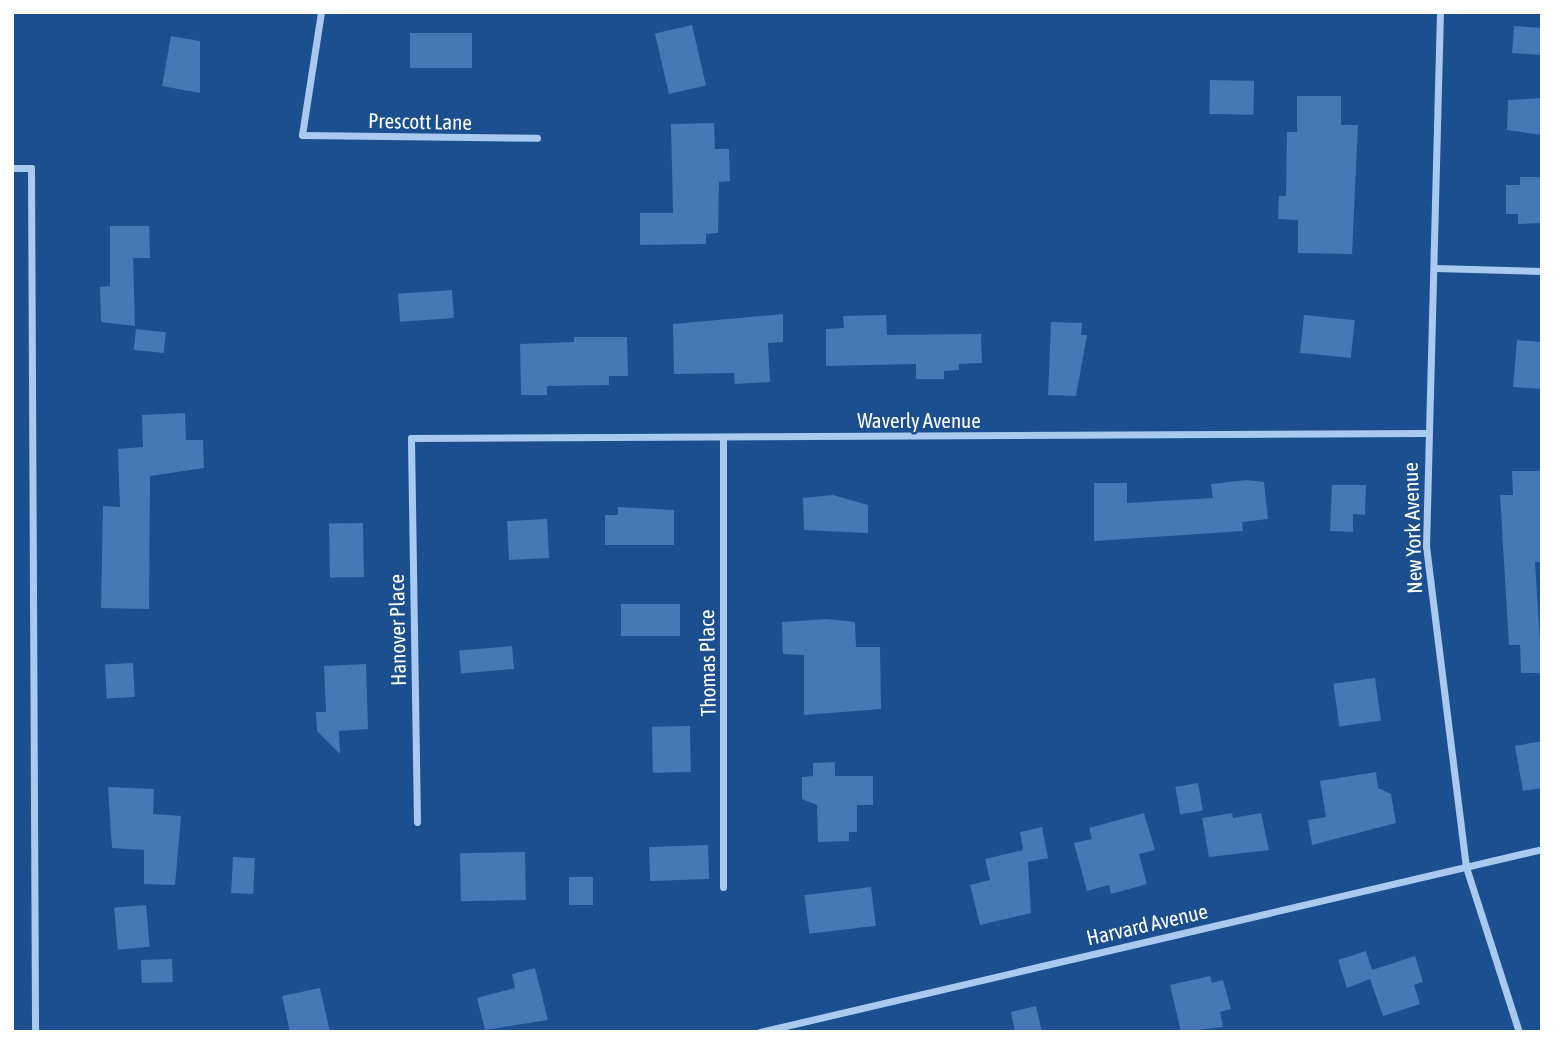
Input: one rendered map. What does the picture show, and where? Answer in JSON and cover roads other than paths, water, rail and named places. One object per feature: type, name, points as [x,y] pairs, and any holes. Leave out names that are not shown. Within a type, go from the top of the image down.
[{"type":"street","name":"Prescott Lane","points":[[321,12],[302,135],[537,138]]},
{"type":"street","name":"New York Avenue","points":[[1440,12],[1435,268],[1427,433],[1427,559],[1466,867],[1518,1032]]},
{"type":"street","points":[[12,168],[31,168],[35,1032]]},
{"type":"street","points":[[1435,268],[1542,271]]},
{"type":"street","name":"Waverly Avenue","points":[[411,438],[1427,433]]},
{"type":"street","name":"Hanover Place","points":[[411,438],[417,822]]},
{"type":"street","name":"Thomas Place","points":[[723,438],[723,887]]},
{"type":"street","name":"Harvard Avenue","points":[[760,1032],[1542,849]]}]
